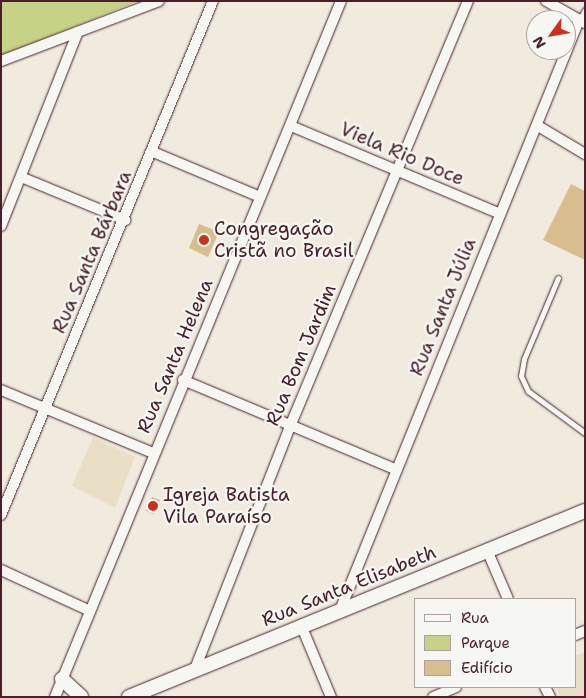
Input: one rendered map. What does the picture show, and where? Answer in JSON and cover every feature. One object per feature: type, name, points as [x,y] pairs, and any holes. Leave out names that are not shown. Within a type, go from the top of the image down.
[{"type":"street","points":[[1,61],[159,1]]},
{"type":"street","name":"Rua Santa Bárbara","points":[[1,515],[125,220],[213,1]]},
{"type":"street","name":"Rua Santa Helena","points":[[55,697],[153,453],[291,126],[341,1]]},
{"type":"street","name":"Rua Bom Jardim","points":[[195,669],[291,424],[468,1]]},
{"type":"street","points":[[546,1],[582,21]]},
{"type":"street","name":"Rua Santa Júlia","points":[[341,608],[395,469],[582,21]]},
{"type":"street","points":[[1,226],[78,32]]},
{"type":"street","name":"Viela Rio Doce","points":[[291,126],[500,214]]},
{"type":"street","points":[[538,126],[585,154]]},
{"type":"street","points":[[153,152],[260,197]]},
{"type":"street","points":[[21,177],[125,220]]},
{"type":"street","points":[[183,380],[395,469]]},
{"type":"street","points":[[1,390],[153,453]]},
{"type":"street","name":"Rua Santa Elisabeth","points":[[129,697],[341,608],[585,510]]},
{"type":"street","points":[[487,550],[508,598]]},
{"type":"street","points":[[1,570],[90,611]]},
{"type":"street","points":[[301,625],[331,697]]},
{"type":"street","points":[[62,678],[81,697]]},
{"type":"street","points":[[433,697],[454,688]]},
{"type":"lane","points":[[582,21],[585,10]]},
{"type":"lane","points":[[558,278],[524,359],[521,376],[528,391],[585,433]]},
{"type":"shaded area","points":[[93,437],[135,457],[115,508],[72,486]]},
{"type":"shaded area","points":[[585,652],[585,697],[560,697],[556,688],[576,688],[576,656]]},
{"type":"green space","points":[[1,1],[138,1],[1,56]]},
{"type":"building","points":[[571,184],[585,191],[585,260],[543,240]]},
{"type":"building","name":"Congregação Cristã no Brasil","points":[[199,224],[219,232],[208,257],[189,248]]},
{"type":"building","name":"Igreja Batista Vila Paraíso","points":[[152,497],[160,500],[154,514],[146,511]]},
{"type":"place","name":"Congregação Cristã no Brasil","points":[[204,240]]},
{"type":"place","name":"Igreja Batista Vila Paraíso","points":[[153,506]]}]
